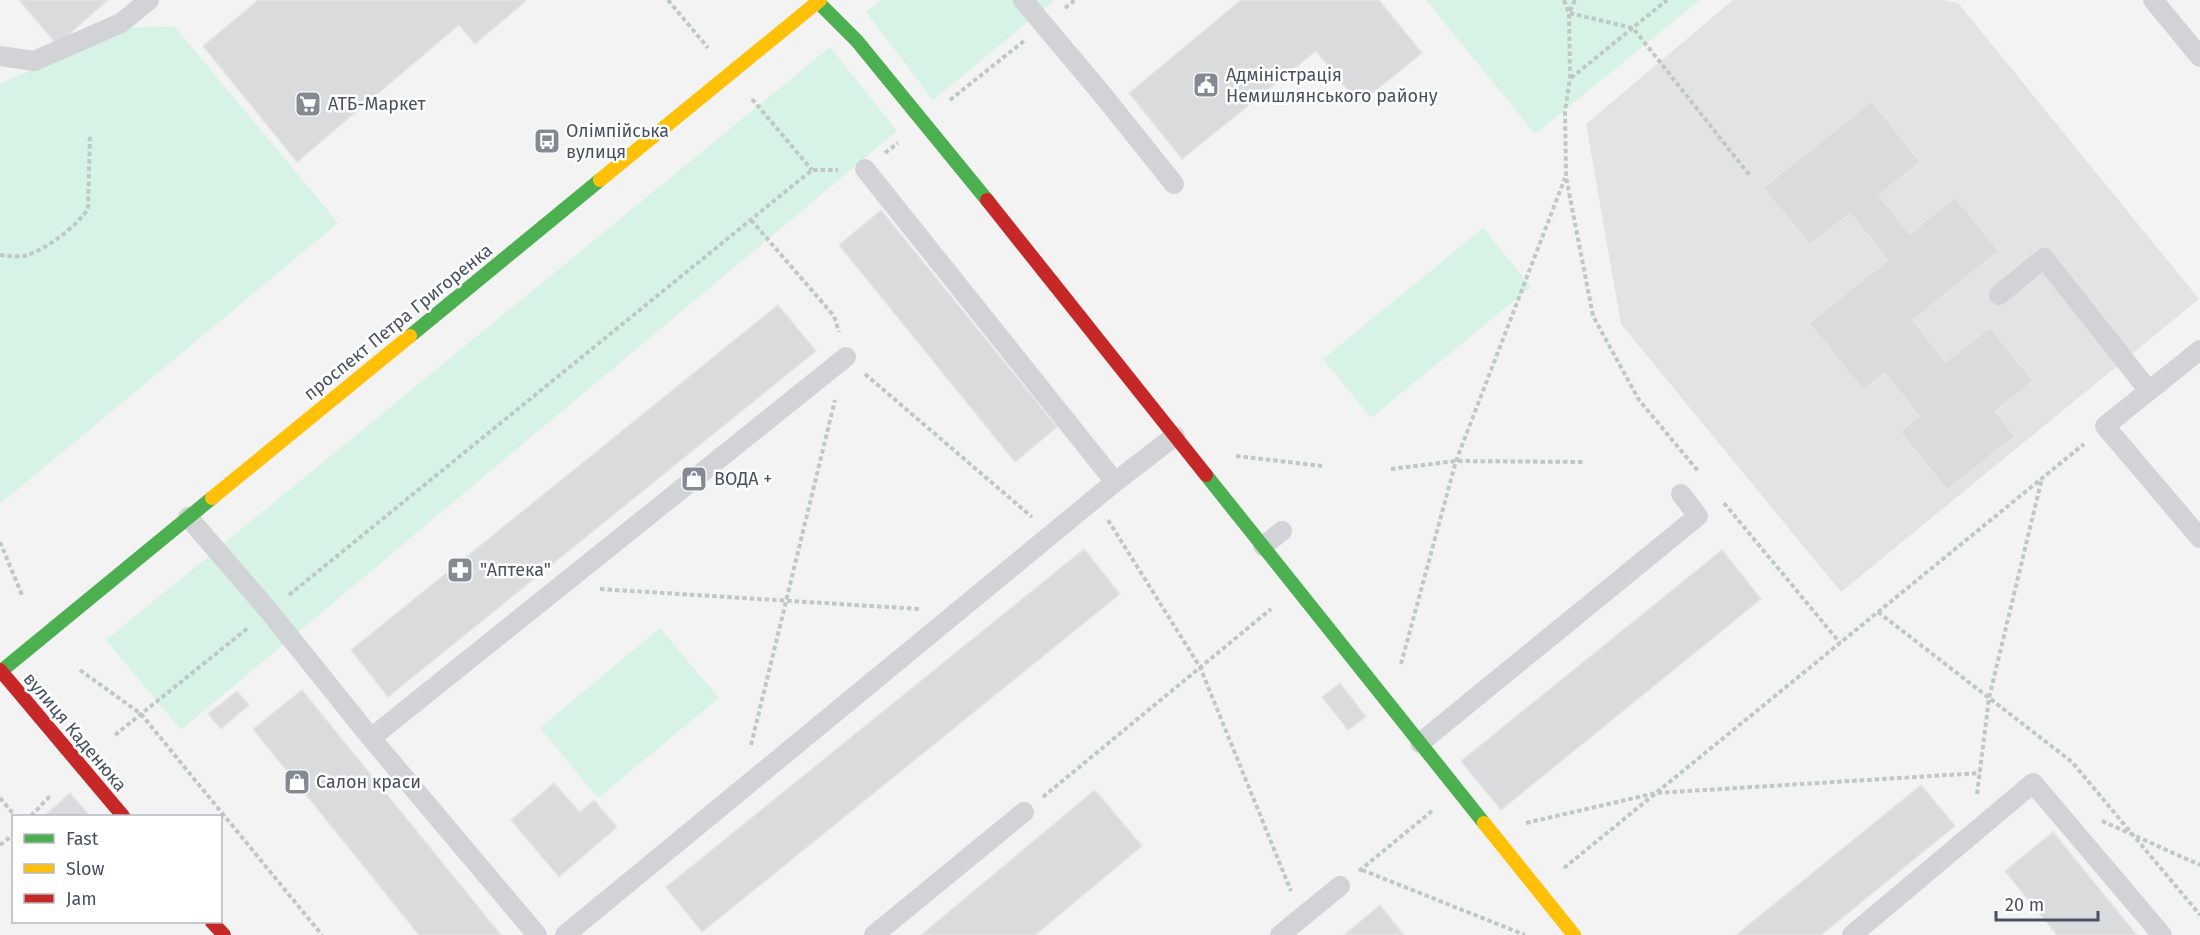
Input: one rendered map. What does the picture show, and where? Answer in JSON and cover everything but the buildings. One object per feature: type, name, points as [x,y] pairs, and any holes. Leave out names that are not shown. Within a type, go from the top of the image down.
[{"type":"street","points":[[819,1],[857,41],[924,122],[1574,935]]},
{"type":"street","name":"проспект Петра Григоренка","points":[[0,671],[819,1]]},
{"type":"street","name":"вулиця Каденюка","points":[[0,671],[122,815]]},
{"type":"street","points":[[214,923],[224,935]]},
{"type":"lane","points":[[0,56],[33,61],[122,23],[148,0]]},
{"type":"lane","points":[[1023,0],[1174,184]]},
{"type":"lane","points":[[2153,0],[2200,57]]},
{"type":"lane","points":[[865,169],[1115,482]]},
{"type":"lane","points":[[1999,295],[2044,258],[2149,391]]},
{"type":"lane","points":[[2200,350],[2105,426],[2200,538]]},
{"type":"lane","points":[[371,738],[846,357]]},
{"type":"lane","points":[[565,935],[1115,482],[1175,436]]},
{"type":"lane","points":[[1420,743],[1698,516],[1681,494]]},
{"type":"lane","points":[[188,517],[269,611],[371,738],[537,935]]},
{"type":"lane","points":[[1263,546],[1282,531]]},
{"type":"lane","points":[[1852,935],[2032,783],[2162,935]]},
{"type":"lane","points":[[874,935],[1024,812]]},
{"type":"lane","points":[[1280,935],[1340,886]]},
{"type":"path","points":[[115,735],[812,170],[865,169],[1075,0]]},
{"type":"path","points":[[1564,0],[1569,13],[1570,78],[1565,111],[1566,177],[1593,316],[1639,400],[1698,472]]},
{"type":"path","points":[[1569,13],[1575,0]]},
{"type":"path","points":[[1570,78],[1667,0]]},
{"type":"path","points":[[1569,13],[1633,28],[1751,177]]},
{"type":"path","points":[[0,255],[21,256],[41,250],[82,218],[88,209],[90,135]]},
{"type":"path","points":[[1390,705],[1456,461],[1566,177]]},
{"type":"path","points":[[751,220],[834,316],[846,357],[751,747]]},
{"type":"path","points":[[846,357],[1052,534]]},
{"type":"path","points":[[1538,889],[2105,426]]},
{"type":"path","points":[[1232,456],[1322,466]]},
{"type":"path","points":[[1391,469],[1456,461],[1585,462]]},
{"type":"path","points":[[1972,833],[1989,698],[2043,478]]},
{"type":"path","points":[[1095,499],[1200,667],[1302,917]]},
{"type":"path","points":[[1721,499],[1840,643]]},
{"type":"path","points":[[0,542],[22,595]]},
{"type":"path","points":[[560,586],[958,612]]},
{"type":"path","points":[[1024,812],[1296,588]]},
{"type":"path","points":[[1878,612],[2072,762],[2200,915]]},
{"type":"path","points":[[80,670],[141,714],[322,935]]},
{"type":"path","points":[[1491,831],[1656,793],[1980,773]]},
{"type":"path","points":[[1340,886],[1458,790]]},
{"type":"path","points":[[33,815],[51,795]]},
{"type":"path","points":[[0,798],[14,815]]},
{"type":"path","points":[[2132,834],[2200,865]]},
{"type":"path","points":[[0,845],[12,836]]},
{"type":"path","points":[[1360,869],[1526,935]]},
{"type":"shaded area","points":[[1733,0],[1943,0],[1958,3],[2199,299],[1841,592],[1621,324],[1586,124]]},
{"type":"green space","points":[[881,0],[1055,0],[933,100],[866,12]]},
{"type":"green space","points":[[1426,0],[1700,0],[1535,134]]},
{"type":"green space","points":[[174,26],[338,223],[0,504],[0,84],[124,28]]},
{"type":"green space","points":[[830,47],[897,131],[181,730],[106,640]]},
{"type":"green space","points":[[1483,228],[1531,287],[1371,418],[1323,359]]},
{"type":"green space","points":[[660,628],[719,698],[598,798],[540,728]]},
{"type":"traffic: fast","points":[[818,2],[857,41],[987,200]]},
{"type":"traffic: fast","points":[[410,336],[600,180]]},
{"type":"traffic: fast","points":[[1206,475],[1484,823]]},
{"type":"traffic: fast","points":[[0,672],[212,498]]},
{"type":"traffic: slow","points":[[600,180],[820,0]]},
{"type":"traffic: slow","points":[[212,498],[410,336]]},
{"type":"traffic: slow","points":[[1484,823],[1574,935]]},
{"type":"traffic: jam","points":[[987,200],[1206,475]]},
{"type":"traffic: jam","points":[[0,670],[122,815]]},
{"type":"traffic: jam","points":[[213,923],[224,935]]},
{"type":"place","name":"Адміністрація Немишлянського району","points":[[1206,85]]},
{"type":"place","name":"АТБ-Маркет","points":[[308,104]]},
{"type":"place","name":"Олімпійська вулиця","points":[[547,141]]},
{"type":"place","name":"ВОДА +","points":[[694,479]]},
{"type":"place","name":"\"Аптека\"","points":[[460,570]]},
{"type":"place","name":"Салон краси","points":[[297,782]]}]
